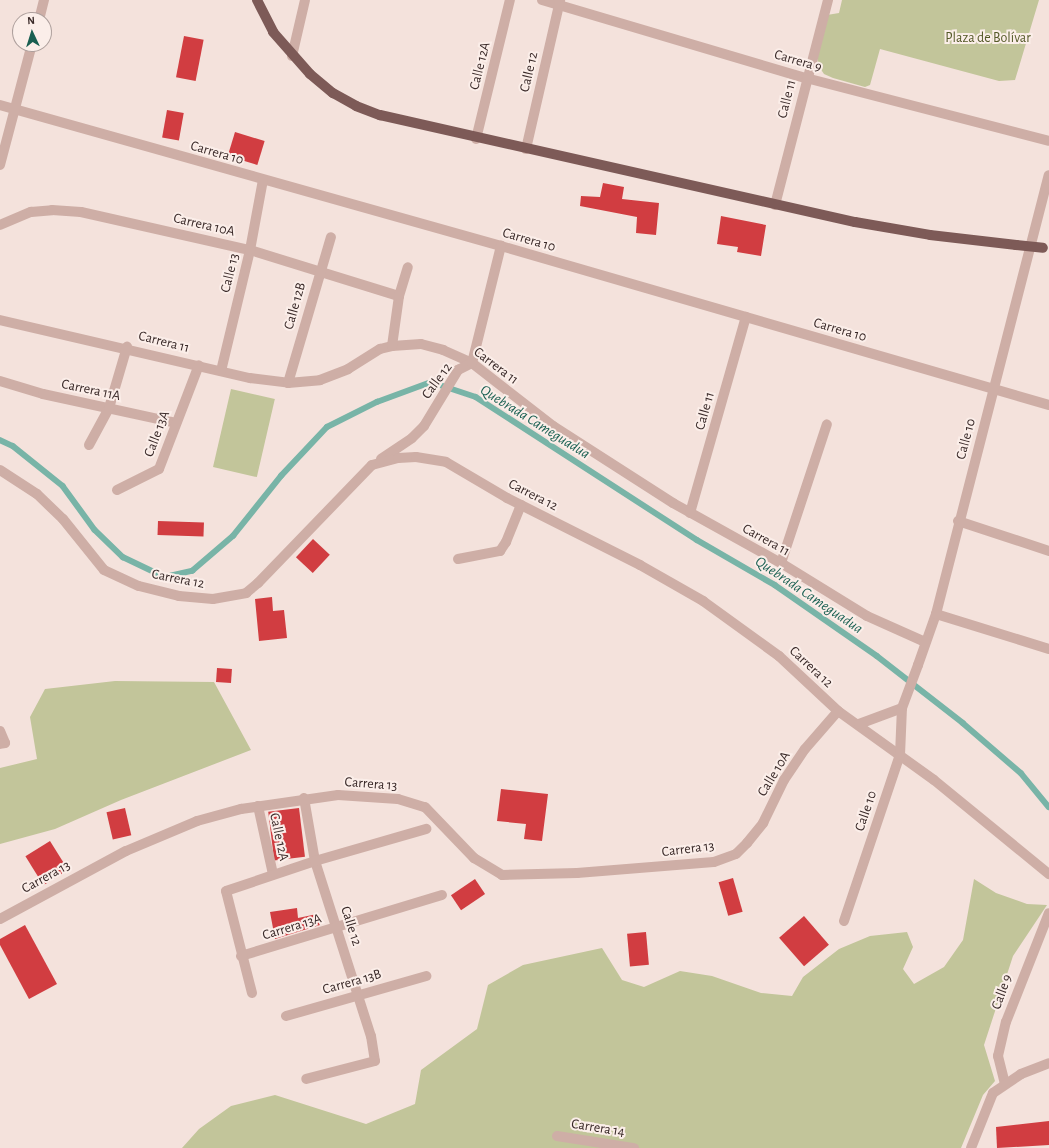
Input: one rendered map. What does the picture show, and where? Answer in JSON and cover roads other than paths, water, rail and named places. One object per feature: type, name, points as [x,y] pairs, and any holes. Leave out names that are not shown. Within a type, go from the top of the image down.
[{"type":"main road","points":[[257,0],[273,32],[292,56],[333,93],[356,106],[380,115],[775,205],[930,235],[1046,248]]},
{"type":"street","points":[[41,12],[44,0]]},
{"type":"street","points":[[292,56],[305,0]]},
{"type":"street","name":"Calle 12A","points":[[476,138],[510,0]]},
{"type":"street","name":"Carrera 9","points":[[542,0],[559,2],[806,78],[1049,140]]},
{"type":"street","name":"Calle 11","points":[[775,205],[806,78],[828,0]]},
{"type":"street","name":"Calle 12","points":[[526,149],[559,2]]},
{"type":"street","points":[[0,165],[30,52]]},
{"type":"street","name":"Carrera 10","points":[[0,105],[501,246],[1049,405]]},
{"type":"street","name":"Calle 10","points":[[844,921],[900,755],[902,708],[936,614],[958,521],[994,390],[1049,175]]},
{"type":"street","name":"Calle 13","points":[[221,371],[250,250],[263,180]]},
{"type":"street","name":"Carrera 10A","points":[[0,225],[30,212],[52,210],[82,212],[250,250],[399,296]]},
{"type":"street","name":"Calle 12B","points":[[288,383],[331,237]]},
{"type":"street","name":"Calle 12","points":[[372,465],[412,438],[424,426],[442,394],[458,370],[472,363],[501,246]]},
{"type":"street","points":[[392,346],[399,296],[408,267]]},
{"type":"street","name":"Calle 11","points":[[690,513],[746,317]]},
{"type":"street","name":"Carrera 11","points":[[0,320],[127,347],[221,371],[288,383],[320,380],[348,369],[380,349],[392,346],[421,344],[443,350],[472,363],[553,426],[613,467],[690,513],[781,563],[867,616],[925,642]]},
{"type":"street","points":[[89,445],[109,408],[127,347]]},
{"type":"street","name":"Calle 13A","points":[[117,490],[159,469],[199,365]]},
{"type":"street","name":"Carrera 11A","points":[[0,381],[43,394],[176,423]]},
{"type":"street","points":[[781,563],[827,424]]},
{"type":"street","name":"Carrera 12","points":[[0,470],[37,494],[57,514],[104,570],[139,586],[179,596],[213,599],[246,593],[372,465],[398,458],[416,457],[446,462],[521,505],[640,565],[703,600],[779,656],[838,711],[859,724],[900,755],[1049,874]]},
{"type":"street","points":[[458,559],[500,551],[506,542],[521,505]]},
{"type":"street","points":[[958,521],[1049,551]]},
{"type":"street","points":[[936,614],[1049,649]]},
{"type":"street","points":[[859,724],[902,708]]},
{"type":"street","name":"Calle 10A","points":[[736,854],[763,823],[784,780],[805,750],[838,711]]},
{"type":"street","points":[[0,731],[5,743],[0,744]]},
{"type":"street","name":"Carrera 13","points":[[0,919],[53,889],[161,834],[196,821],[258,806],[304,798],[362,796],[412,802],[425,807],[474,858],[502,875],[518,876],[687,865],[714,862],[736,854]]},
{"type":"street","name":"Calle 12","points":[[304,798],[315,861],[371,1036],[375,1061],[306,1079]]},
{"type":"street","name":"Calle 12A","points":[[258,806],[273,874]]},
{"type":"street","points":[[252,993],[226,891],[273,874],[426,829]]},
{"type":"street","name":"Carrera 13A","points":[[242,956],[442,895]]},
{"type":"street","name":"Calle 9","points":[[1005,1084],[998,1056],[1006,1022],[1049,912]]},
{"type":"street","name":"Carrera 13B","points":[[286,1016],[426,976]]},
{"type":"street","points":[[971,1148],[993,1093],[1005,1084],[1049,1063]]},
{"type":"street","name":"Carrera 14","points":[[557,1136],[634,1148]]},
{"type":"waterway","name":"Quebrada Cameguadua","points":[[0,440],[13,446],[63,486],[95,530],[123,557],[165,577],[192,571],[233,536],[281,476],[327,427],[377,402],[431,382],[476,397],[697,540],[775,585],[877,656],[963,723],[1021,773],[1049,807]]},
{"type":"park label","name":"Plaza de Bolívar","points":[[988,38]]}]
